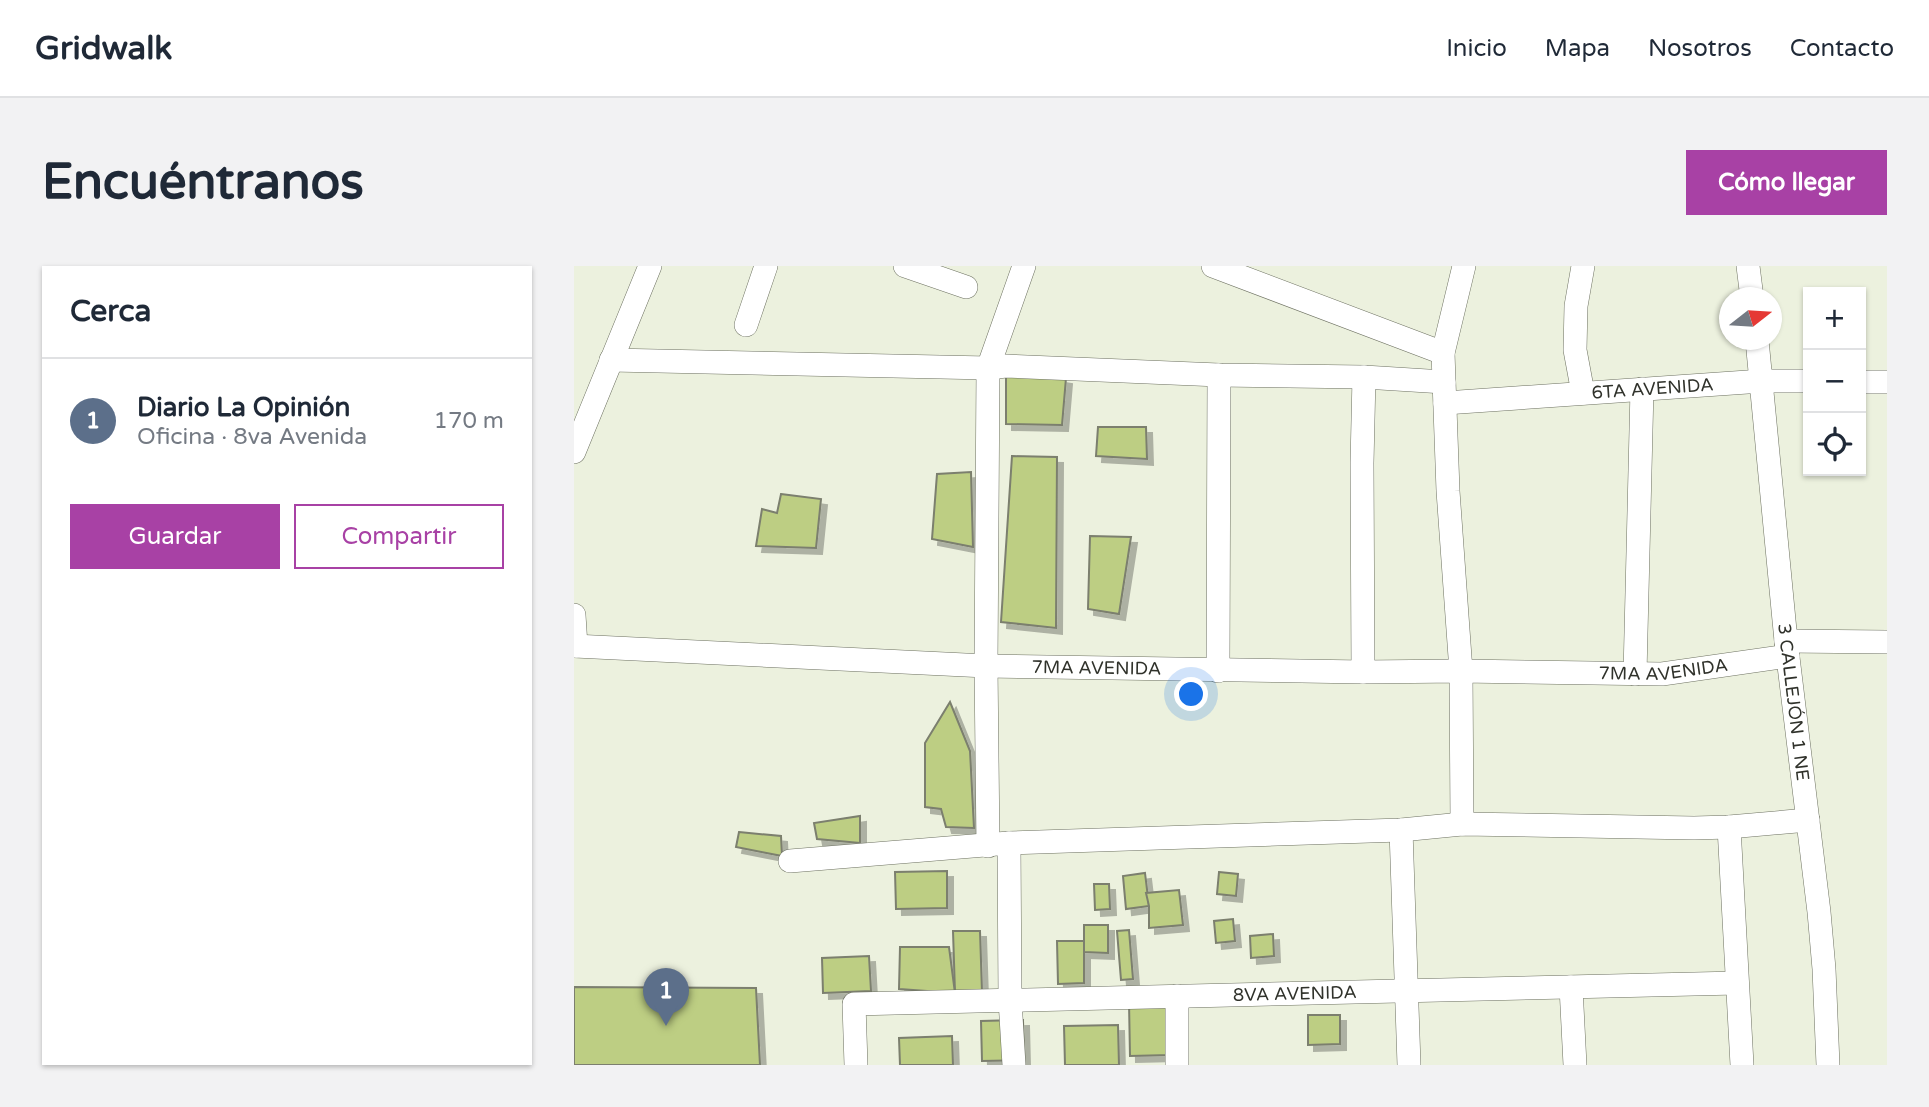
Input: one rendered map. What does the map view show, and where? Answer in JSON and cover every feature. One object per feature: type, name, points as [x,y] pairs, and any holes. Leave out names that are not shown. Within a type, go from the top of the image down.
[{"type":"street","points":[[574,452],[650,266]]},
{"type":"street","points":[[746,325],[766,266]]},
{"type":"street","points":[[905,266],[966,287]]},
{"type":"street","points":[[1014,1065],[986,666],[988,368],[1024,266]]},
{"type":"street","points":[[1213,266],[1443,353]]},
{"type":"street","points":[[1462,824],[1461,671],[1448,491],[1443,353],[1464,266]]},
{"type":"street","name":"6TA AVENIDA","points":[[1583,266],[1576,306],[1576,351],[1583,393],[1762,381],[1803,382]]},
{"type":"street","points":[[1748,266],[1751,287]]},
{"type":"street","name":"3 CALLEJÓN 1 NE","points":[[1758,350],[1787,649],[1821,935],[1828,1065]]},
{"type":"street","points":[[611,360],[988,368],[1006,366],[1364,377],[1444,393],[1583,393]]},
{"type":"street","points":[[1218,671],[1219,374]]},
{"type":"street","points":[[1363,672],[1364,377]]},
{"type":"street","points":[[1866,382],[1887,382]]},
{"type":"street","points":[[1635,674],[1642,389]]},
{"type":"street","points":[[574,615],[575,646]]},
{"type":"street","name":"7MA AVENIDA","points":[[575,646],[986,666],[1218,671],[1662,674],[1787,649],[1887,642]]},
{"type":"street","points":[[790,861],[998,845],[1401,830],[1462,824],[1729,827],[1808,820]]},
{"type":"street","points":[[1729,827],[1742,1065]]},
{"type":"street","points":[[1401,830],[1409,1065]]},
{"type":"street","name":"8VA AVENIDA","points":[[856,1065],[854,1004],[1737,983]]},
{"type":"street","points":[[1571,987],[1575,1065]]},
{"type":"street","points":[[1177,996],[1177,1065]]},
{"type":"building","points":[[1006,368],[1066,378],[1062,425],[1006,424]]},
{"type":"building","points":[[1098,427],[1146,427],[1147,459],[1096,456]]},
{"type":"building","points":[[1012,456],[1057,457],[1056,628],[1001,622]]},
{"type":"building","points":[[971,472],[973,547],[932,539],[937,474]]},
{"type":"building","points":[[781,494],[821,499],[816,548],[756,546],[762,509],[777,513]]},
{"type":"building","points":[[1090,536],[1131,537],[1119,614],[1088,609]]},
{"type":"building","points":[[950,702],[970,751],[974,828],[946,827],[941,809],[925,807],[925,743]]},
{"type":"building","points":[[860,816],[860,843],[817,839],[814,823]]},
{"type":"building","points":[[739,832],[781,836],[782,856],[736,847]]},
{"type":"building","points":[[947,871],[947,908],[896,909],[895,872]]},
{"type":"building","points":[[1219,872],[1238,874],[1236,896],[1217,894]]},
{"type":"building","points":[[1145,873],[1149,906],[1126,909],[1123,876]]},
{"type":"building","points":[[1094,884],[1109,884],[1110,909],[1095,910]]},
{"type":"building","points":[[1179,890],[1183,925],[1149,928],[1146,893]]},
{"type":"building","points":[[1233,919],[1235,941],[1216,943],[1214,921]]},
{"type":"building","points":[[1084,925],[1108,925],[1108,953],[1084,952]]},
{"type":"building","points":[[1129,930],[1133,979],[1121,980],[1117,931]]},
{"type":"building","points":[[953,931],[980,931],[982,992],[955,993]]},
{"type":"building","points":[[1273,934],[1274,956],[1251,958],[1250,936]]},
{"type":"building","points":[[1057,941],[1084,941],[1084,983],[1058,984]]},
{"type":"building","points":[[900,947],[949,947],[955,993],[899,989]]},
{"type":"building","points":[[869,956],[871,991],[823,993],[822,958]]},
{"type":"building","points":[[574,987],[756,988],[760,1065],[574,1065]]},
{"type":"building","points":[[1168,1001],[1170,1055],[1130,1056],[1129,1002]]},
{"type":"building","points":[[1308,1015],[1340,1015],[1340,1044],[1308,1045]]},
{"type":"building","points":[[1023,1020],[1024,1060],[982,1061],[981,1021]]},
{"type":"building","points":[[1118,1025],[1119,1065],[1065,1065],[1064,1026]]},
{"type":"building","points":[[952,1036],[953,1065],[900,1065],[899,1038]]},
{"type":"place","name":"Diario La Opinión","points":[[666,1026]]}]
